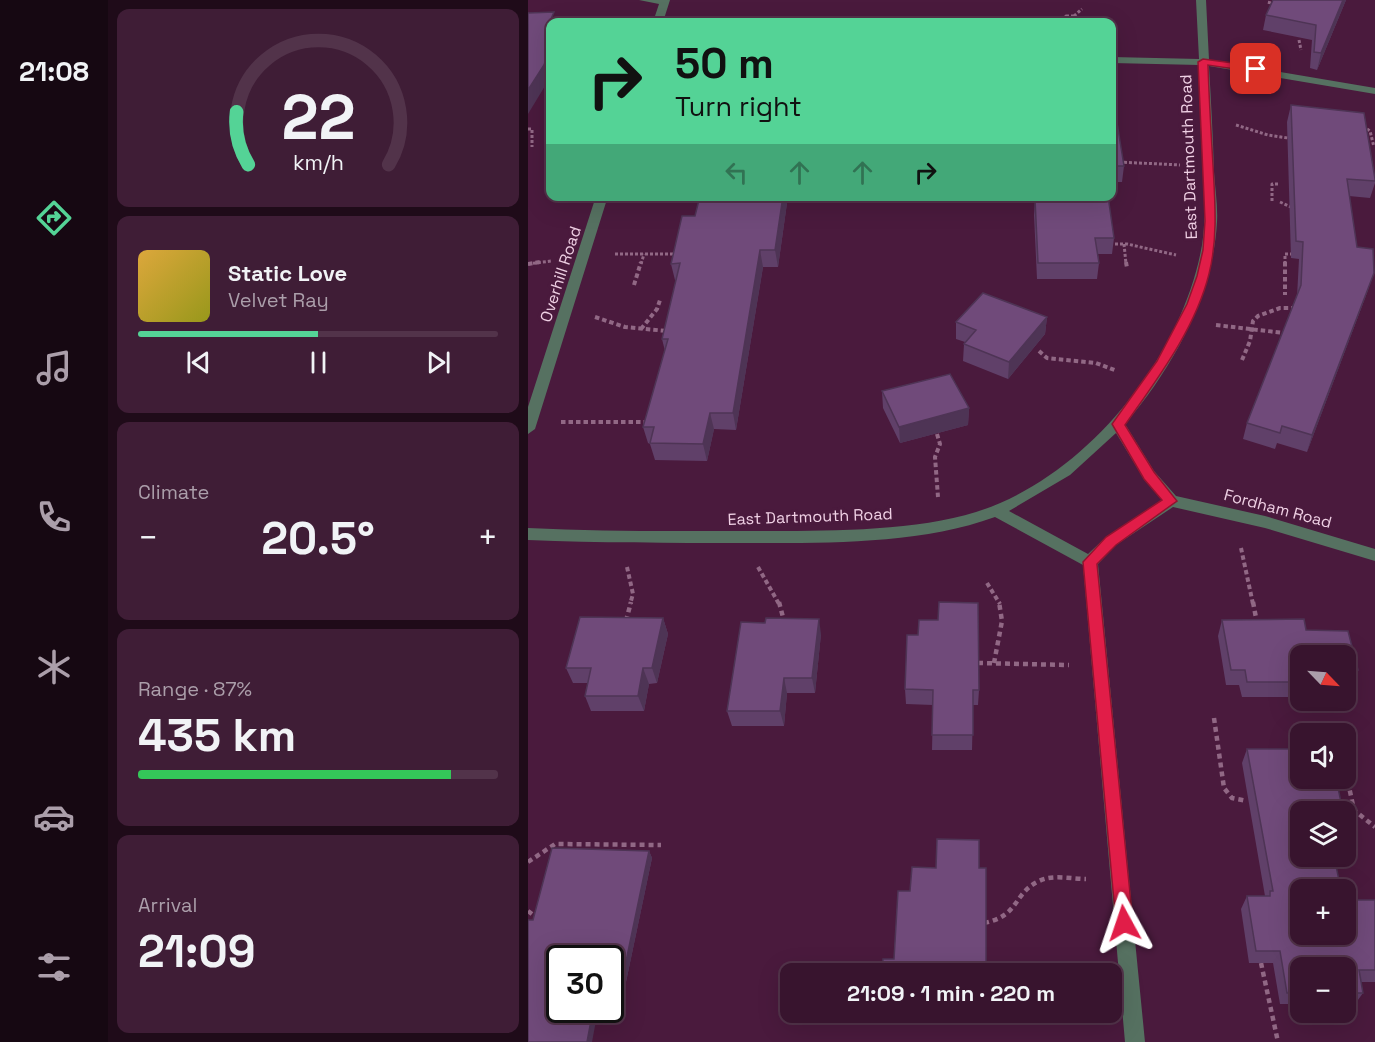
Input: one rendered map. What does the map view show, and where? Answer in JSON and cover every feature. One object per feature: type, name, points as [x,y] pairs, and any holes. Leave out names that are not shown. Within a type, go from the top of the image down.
[{"type":"street","points":[[644,0],[665,1],[659,18]]},
{"type":"street","name":"East Dartmouth Road","points":[[528,534],[761,537],[862,534],[939,525],[996,511],[1042,486],[1086,454],[1118,424],[1162,362],[1186,317],[1202,279],[1211,221],[1201,0]]},
{"type":"street","points":[[1116,60],[1203,62],[1375,91]]},
{"type":"street","name":"Overhill Road","points":[[529,426],[600,201]]},
{"type":"street","points":[[1090,562],[1111,541],[1171,501],[1149,475],[1118,424]]},
{"type":"street","name":"Fordham Road","points":[[1171,501],[1323,538],[1375,555]]},
{"type":"street","points":[[996,511],[1090,562]]},
{"type":"street","points":[[1090,562],[1135,1042]]},
{"type":"path","points":[[1066,18],[1074,16],[1082,9]]},
{"type":"path","points":[[1206,122],[1232,124],[1288,138]]},
{"type":"path","points":[[1358,124],[1370,130],[1374,147]]},
{"type":"path","points":[[528,129],[532,129],[532,147]]},
{"type":"path","points":[[1119,162],[1208,166]]},
{"type":"path","points":[[1272,201],[1272,184],[1280,184]]},
{"type":"path","points":[[1280,202],[1292,208],[1302,208]]},
{"type":"path","points":[[1110,244],[1124,244],[1162,254],[1207,258]]},
{"type":"path","points":[[1124,244],[1127,268]]},
{"type":"path","points":[[584,254],[681,254]]},
{"type":"path","points":[[634,285],[644,254]]},
{"type":"path","points":[[1285,295],[1286,254],[1291,254]]},
{"type":"path","points":[[641,329],[657,309],[660,300]]},
{"type":"path","points":[[1242,360],[1250,341],[1253,321],[1268,311],[1280,308],[1301,308]]},
{"type":"path","points":[[564,315],[590,316],[641,329],[672,331]]},
{"type":"path","points":[[1186,317],[1224,326],[1284,333]]},
{"type":"path","points":[[1039,351],[1047,358],[1096,363],[1117,371]]},
{"type":"path","points":[[529,426],[654,422]]},
{"type":"path","points":[[937,434],[940,444],[934,457],[939,525]]},
{"type":"path","points":[[1234,515],[1258,624]]},
{"type":"path","points":[[626,624],[633,594],[626,564],[631,537]]},
{"type":"path","points":[[761,537],[758,565],[762,579],[780,603],[784,613],[784,623]]},
{"type":"path","points":[[987,583],[1000,600],[1004,611],[994,663]]},
{"type":"path","points":[[978,663],[1070,665]]},
{"type":"path","points":[[1214,718],[1224,788],[1232,798],[1247,801]]},
{"type":"path","points":[[1349,789],[1354,810],[1375,827]]},
{"type":"path","points":[[528,862],[555,844],[661,845]]},
{"type":"path","points":[[984,923],[998,922],[1008,916],[1030,888],[1039,881],[1051,879],[1120,880]]},
{"type":"path","points":[[528,911],[539,920]]},
{"type":"path","points":[[1262,963],[1278,1042]]},
{"type":"building","points":[[1273,0],[1343,0],[1321,53],[1314,52],[1316,25],[1266,15]]},
{"type":"building","points":[[554,12],[551,18],[546,18],[546,59],[528,90],[528,13]]},
{"type":"building","points":[[1291,105],[1364,113],[1375,179],[1375,181],[1347,179],[1357,247],[1373,249],[1374,273],[1312,435],[1282,426],[1280,433],[1247,423],[1301,285],[1303,242],[1296,241]]},
{"type":"building","points":[[1116,117],[1124,166],[1116,166]]},
{"type":"building","points":[[699,201],[782,201],[775,250],[760,250],[733,413],[710,413],[703,444],[650,443],[654,427],[643,427],[668,339],[662,339],[680,263],[671,264],[682,216],[695,216]]},
{"type":"building","points":[[1035,201],[1109,201],[1114,238],[1095,238],[1099,263],[1038,263]]},
{"type":"building","points":[[983,293],[1047,317],[1009,362],[964,344],[976,330],[956,322]]},
{"type":"building","points":[[950,374],[969,408],[899,427],[882,391]]},
{"type":"building","points":[[939,602],[978,603],[979,690],[973,690],[973,735],[932,735],[933,690],[905,689],[907,635],[918,635],[919,620],[938,620]]},
{"type":"building","points":[[580,617],[663,618],[652,668],[643,668],[638,696],[585,696],[591,668],[566,668]]},
{"type":"building","points":[[766,618],[819,619],[812,678],[784,678],[780,711],[727,711],[741,622],[765,623]]},
{"type":"building","points":[[1304,619],[1306,630],[1348,631],[1352,645],[1290,645],[1290,682],[1247,682],[1245,670],[1231,670],[1222,620]]},
{"type":"building","points":[[1247,749],[1290,749],[1290,789],[1338,789],[1341,801],[1290,801],[1290,867],[1336,867],[1339,879],[1290,879],[1290,945],[1356,945],[1356,900],[1375,900],[1375,970],[1359,970],[1363,993],[1356,993],[1356,957],[1290,957],[1290,993],[1287,993],[1280,951],[1256,951],[1247,896],[1270,896],[1270,891],[1273,891]]},
{"type":"building","points":[[937,839],[979,840],[979,868],[986,868],[986,963],[883,963],[883,959],[894,959],[898,891],[910,891],[912,867],[936,868]]},
{"type":"building","points":[[552,848],[649,851],[624,971],[624,945],[546,945],[546,1023],[591,1023],[587,1042],[528,1042],[528,920],[533,920]]},
{"type":"route","points":[[1124,923],[1090,562],[1111,541],[1143,517],[1171,501],[1149,475],[1118,424],[1141,396],[1178,335],[1203,276],[1209,250],[1211,221],[1203,62],[1256,69]]}]
